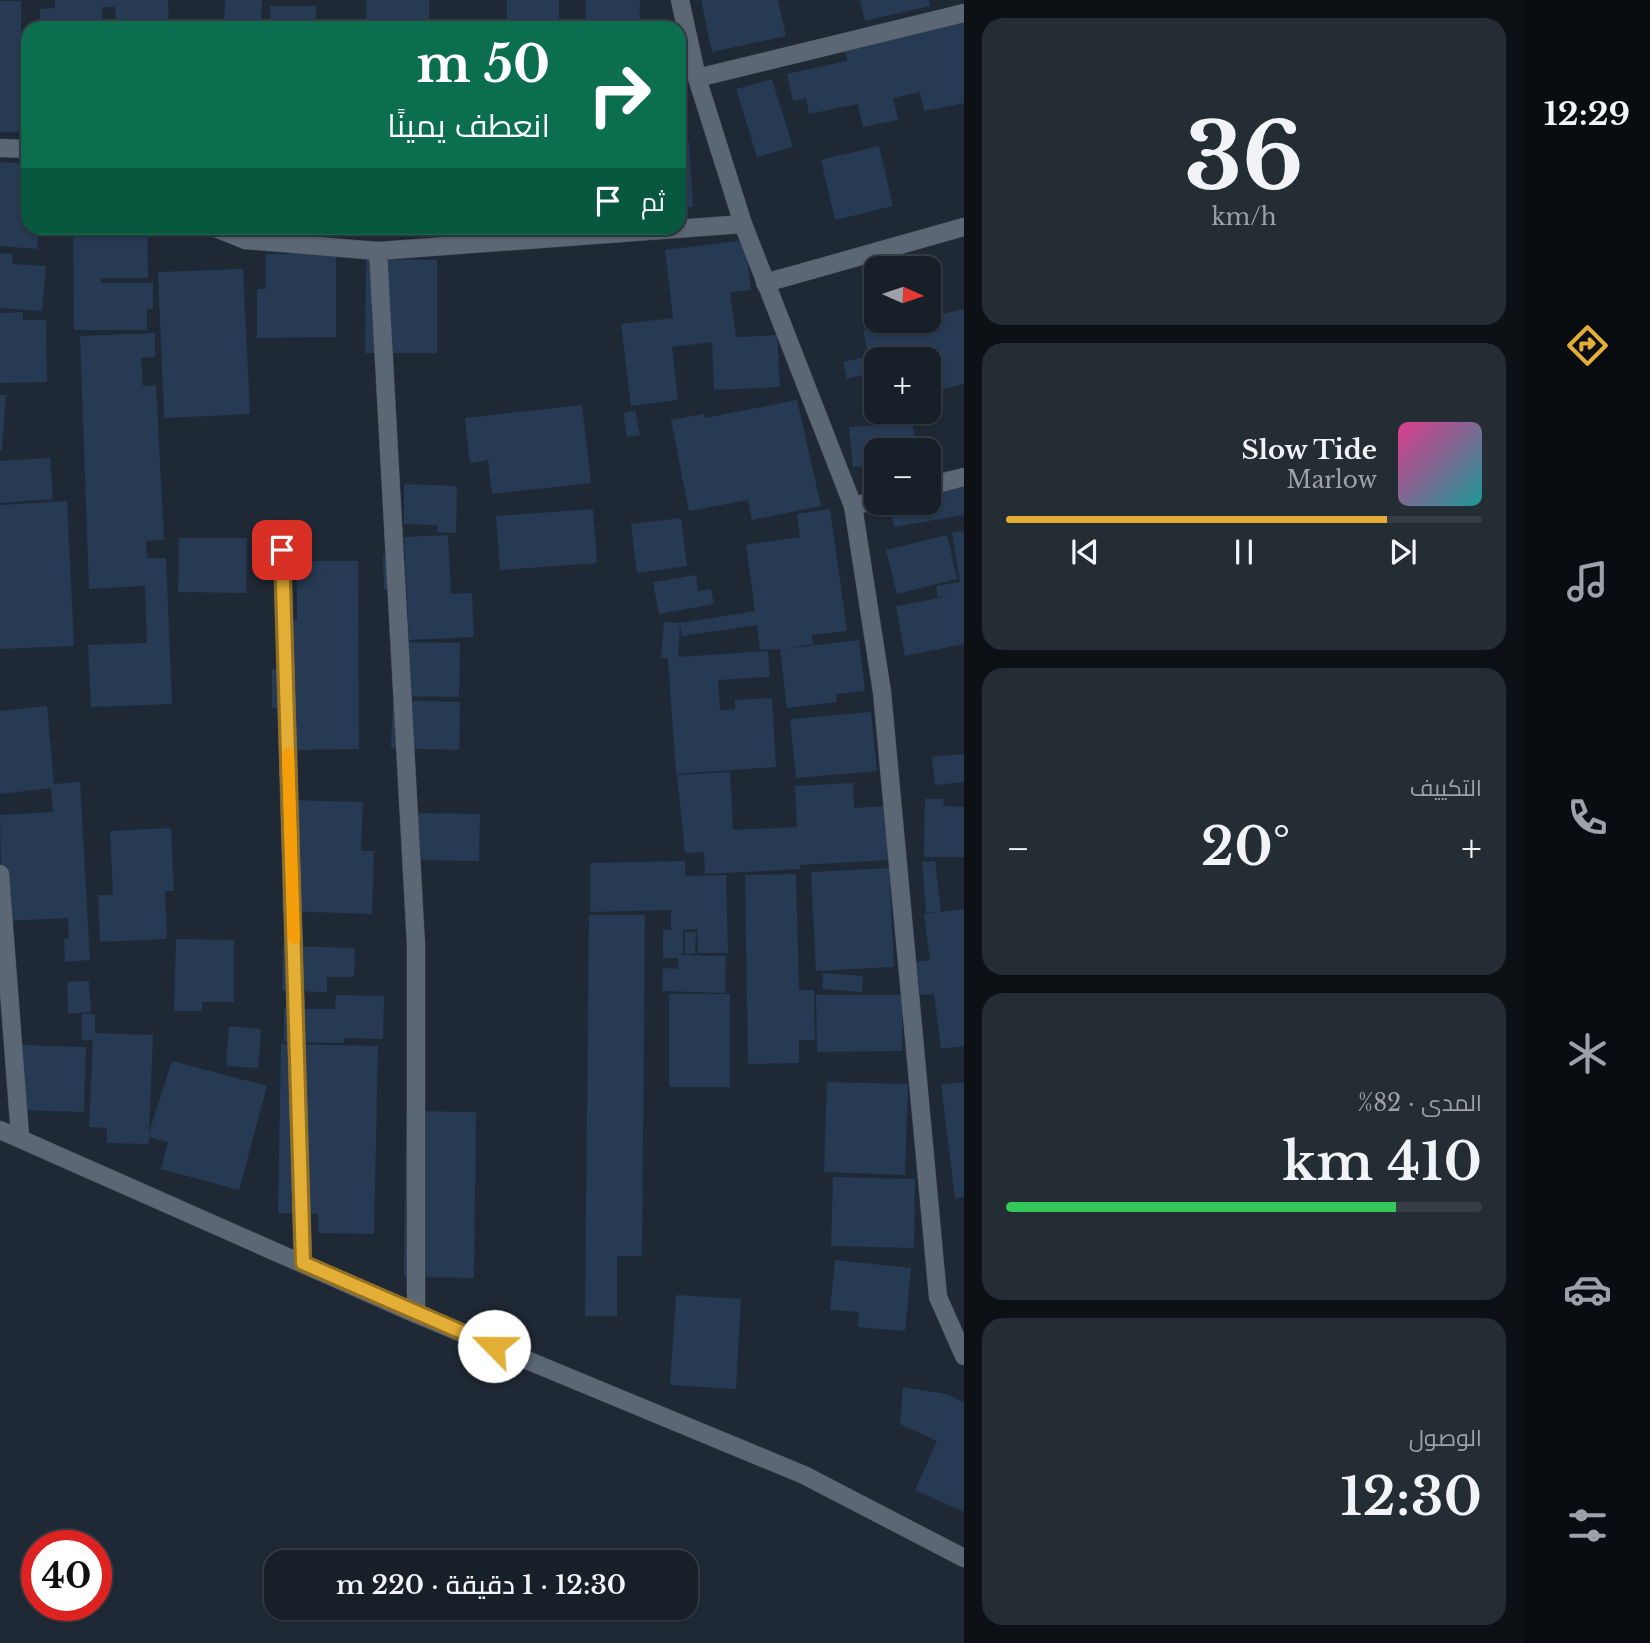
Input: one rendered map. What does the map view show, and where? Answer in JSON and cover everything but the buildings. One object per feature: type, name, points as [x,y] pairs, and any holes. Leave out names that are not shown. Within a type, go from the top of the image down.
[{"type":"street","points":[[680,0],[685,21]]},
{"type":"street","points":[[697,78],[964,13]]},
{"type":"street","points":[[686,28],[697,78],[743,224],[853,506],[882,692],[938,1297],[964,1356]]},
{"type":"street","points":[[0,148],[21,149]]},
{"type":"street","points":[[686,228],[743,224]]},
{"type":"street","points":[[765,283],[964,227]]},
{"type":"street","points":[[232,235],[245,240],[378,251],[594,235]]},
{"type":"street","points":[[378,251],[416,945],[416,1314]]},
{"type":"street","points":[[941,483],[964,477]]},
{"type":"street","points":[[853,506],[864,503]]},
{"type":"street","points":[[282,550],[303,1263]]},
{"type":"street","points":[[0,874],[20,1136]]},
{"type":"street","points":[[0,1129],[416,1314],[804,1475],[964,1559]]},
{"type":"slow traffic","points":[[288,754],[294,938]]},
{"type":"route","points":[[282,550],[303,1263],[494,1346]]}]
